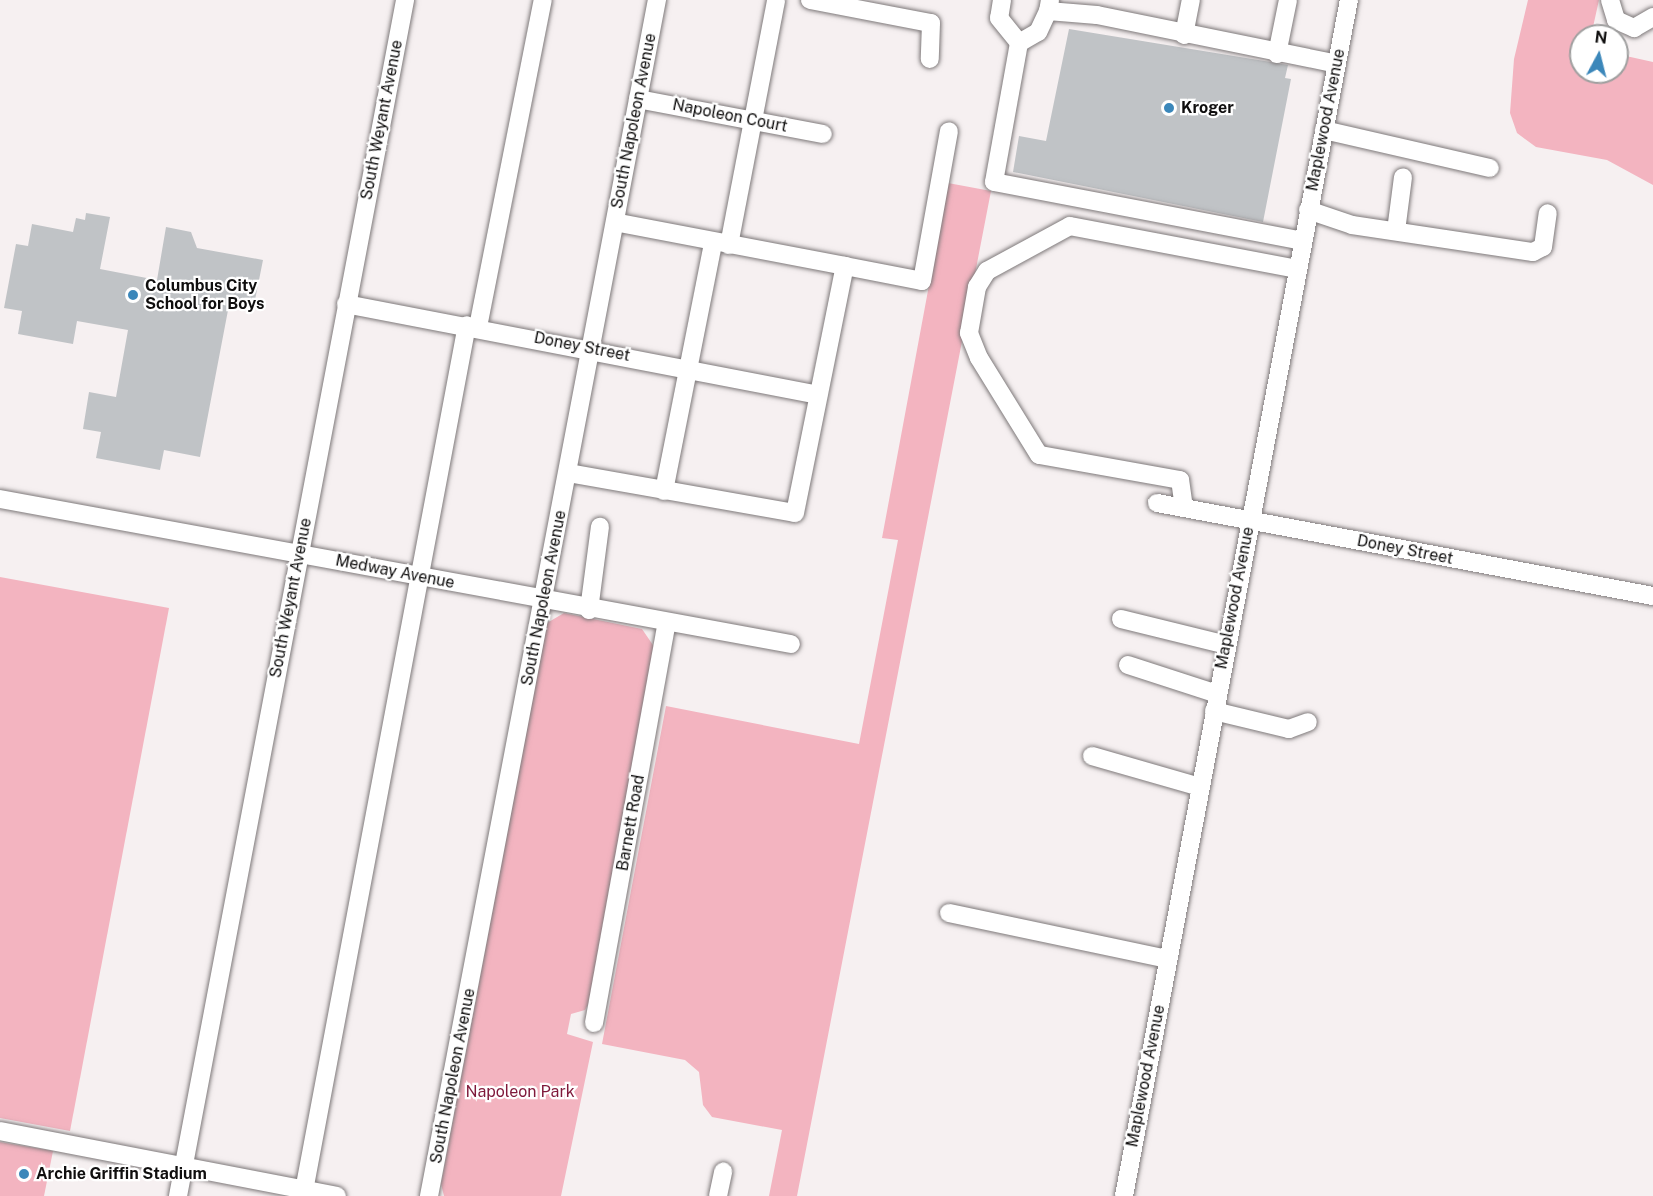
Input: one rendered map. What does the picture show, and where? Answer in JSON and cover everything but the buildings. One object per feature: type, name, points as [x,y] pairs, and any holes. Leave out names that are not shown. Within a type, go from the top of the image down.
[{"type":"street","name":"South Weyant Avenue","points":[[178,1196],[405,0]]},
{"type":"street","points":[[304,1193],[421,577],[543,0]]},
{"type":"street","name":"South Napoleon Avenue","points":[[429,1196],[657,0]]},
{"type":"street","points":[[664,491],[688,369],[755,121],[776,0]]},
{"type":"street","points":[[810,0],[931,23],[930,59]]},
{"type":"street","points":[[1002,0],[999,18],[1019,43],[994,182],[1302,241]]},
{"type":"street","points":[[1184,35],[1191,0]]},
{"type":"street","points":[[1277,54],[1288,0]]},
{"type":"street","name":"Maplewood Avenue","points":[[1124,1196],[1349,0]]},
{"type":"street","points":[[1610,0],[1616,20],[1625,24],[1634,27],[1653,17]]},
{"type":"street","points":[[1019,43],[1038,32],[1049,5],[1184,35],[1337,64]]},
{"type":"street","name":"Napoleon Court","points":[[638,99],[823,134]]},
{"type":"street","points":[[1324,130],[1490,168]]},
{"type":"street","points":[[615,222],[922,281],[949,131]]},
{"type":"street","points":[[1396,231],[1403,177]]},
{"type":"street","points":[[1308,210],[1396,231],[1533,252],[1543,247],[1548,213]]},
{"type":"street","points":[[1184,508],[1180,480],[1039,455],[979,358],[969,333],[977,287],[987,271],[1070,226],[1297,269]]},
{"type":"street","points":[[568,473],[795,513],[845,266]]},
{"type":"street","name":"Doney Street","points":[[346,304],[591,348],[818,394]]},
{"type":"street","name":"Medway Avenue","points":[[0,499],[589,610],[791,644]]},
{"type":"street","name":"Doney Street","points":[[1157,503],[1250,518],[1653,596]]},
{"type":"street","points":[[589,610],[600,528]]},
{"type":"street","points":[[1121,619],[1227,645]]},
{"type":"street","name":"Barnett Road","points":[[594,1023],[667,623]]},
{"type":"street","points":[[1128,665],[1216,703],[1289,729],[1308,722]]},
{"type":"street","points":[[1092,756],[1200,787]]},
{"type":"street","points":[[949,914],[1168,959]]},
{"type":"street","points":[[0,1131],[184,1166],[304,1193],[337,1196]]},
{"type":"street","points":[[718,1196],[723,1172]]},
{"type":"green space","points":[[1528,0],[1599,0],[1594,24],[1569,24],[1569,84],[1629,84],[1629,57],[1653,62],[1653,185],[1607,160],[1536,147],[1517,133],[1510,113],[1514,59]]},
{"type":"green space","points":[[948,183],[991,191],[797,1196],[769,1196],[782,1130],[712,1117],[703,1105],[699,1072],[685,1060],[602,1044],[666,706],[859,744],[898,540],[882,538]]},
{"type":"green space","points":[[0,577],[169,608],[70,1131],[0,1118]]},
{"type":"green space","name":"Napoleon Park","points":[[564,613],[642,629],[655,648],[590,1001],[585,1010],[571,1014],[567,1034],[593,1042],[561,1196],[444,1196],[441,1184],[547,623]]},
{"type":"green space","name":"Archie Griffin Stadium","points":[[0,1142],[53,1151],[44,1196],[0,1196]]},
{"type":"place","name":"Kroger","points":[[1169,108]]},
{"type":"place","name":"Columbus City School for Boys","points":[[133,295]]},
{"type":"place","name":"Archie Griffin Stadium","points":[[24,1174]]}]
